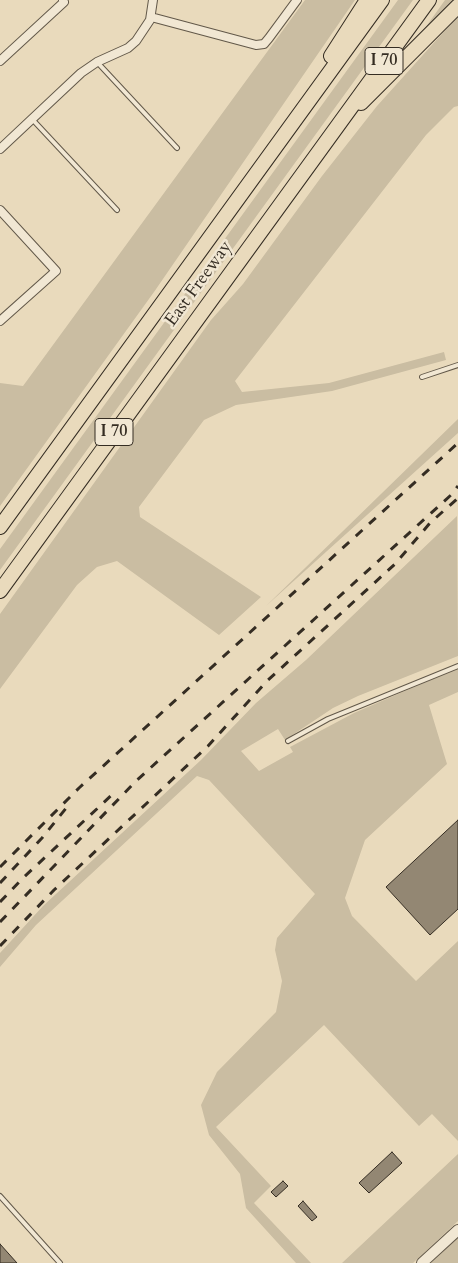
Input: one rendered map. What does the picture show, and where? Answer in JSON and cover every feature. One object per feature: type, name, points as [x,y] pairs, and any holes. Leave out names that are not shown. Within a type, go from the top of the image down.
[{"type":"highway","points":[[219,225],[367,0]]},
{"type":"highway","name":"East Freeway","points":[[0,526],[382,0]]},
{"type":"highway","name":"East Freeway","points":[[0,591],[429,0]]},
{"type":"highway","points":[[340,122],[384,82],[458,6]]},
{"type":"street","points":[[0,61],[64,2],[63,0]]},
{"type":"street","points":[[0,148],[81,73],[98,62],[128,48],[144,31],[151,17],[153,0]]},
{"type":"street","points":[[151,17],[256,46],[264,44],[297,0]]},
{"type":"street","points":[[0,210],[56,271],[0,322]]},
{"type":"street","points":[[422,1263],[458,1230]]},
{"type":"lane","points":[[98,62],[177,148]]},
{"type":"lane","points":[[32,119],[117,210]]},
{"type":"lane","points":[[422,376],[458,365]]},
{"type":"lane","points":[[288,741],[328,719],[458,666]]},
{"type":"lane","points":[[0,1196],[60,1263]]},
{"type":"shaded area","points":[[305,0],[355,0],[154,292],[0,506],[0,383],[23,386]]},
{"type":"shaded area","points":[[398,0],[413,0],[0,570],[0,549]]},
{"type":"shaded area","points":[[445,0],[458,0],[425,32],[423,31]]},
{"type":"shaded area","points":[[458,16],[458,106],[454,107],[426,135],[235,381],[242,392],[329,383],[444,352],[446,360],[332,391],[236,405],[204,420],[139,507],[140,517],[261,597],[219,635],[117,561],[97,567],[77,585],[0,689],[0,614],[211,320],[243,284],[322,176],[377,106]]},
{"type":"shaded area","points":[[458,419],[458,433],[266,606]]},
{"type":"shaded area","points":[[457,516],[458,656],[333,708],[285,740],[278,729],[241,751],[259,771],[293,752],[290,747],[354,713],[458,668],[458,692],[429,705],[447,764],[365,840],[345,898],[352,916],[416,981],[458,941],[458,1141],[432,1114],[419,1126],[324,1025],[216,1127],[271,1186],[254,1203],[311,1263],[296,1263],[246,1208],[240,1174],[209,1135],[201,1105],[217,1072],[276,1012],[282,981],[275,950],[277,938],[315,894],[209,780],[197,776],[36,925],[0,967],[0,953],[43,906],[201,760],[256,703],[306,660]]},
{"type":"shaded area","points":[[458,1154],[458,1221],[413,1263],[342,1263]]},
{"type":"shaded area","points":[[458,1238],[458,1263],[431,1263]]},
{"type":"building","points":[[458,820],[458,909],[430,935],[386,887]]},
{"type":"building","points":[[392,1152],[402,1163],[369,1193],[359,1183]]},
{"type":"building","points":[[283,1181],[288,1186],[276,1197],[271,1192]]},
{"type":"building","points":[[303,1201],[317,1217],[312,1221],[298,1206]]},
{"type":"building","points":[[0,1244],[17,1263],[0,1263]]},
{"type":"railway","points":[[0,867],[79,788],[458,443]]},
{"type":"railway","points":[[0,922],[136,781],[451,495],[458,486]]},
{"type":"railway","points":[[0,946],[54,890],[208,746],[267,681],[395,564],[430,523],[458,498]]},
{"type":"railway","points":[[0,902],[116,791]]},
{"type":"railway","points":[[0,883],[42,838],[67,807]]}]
